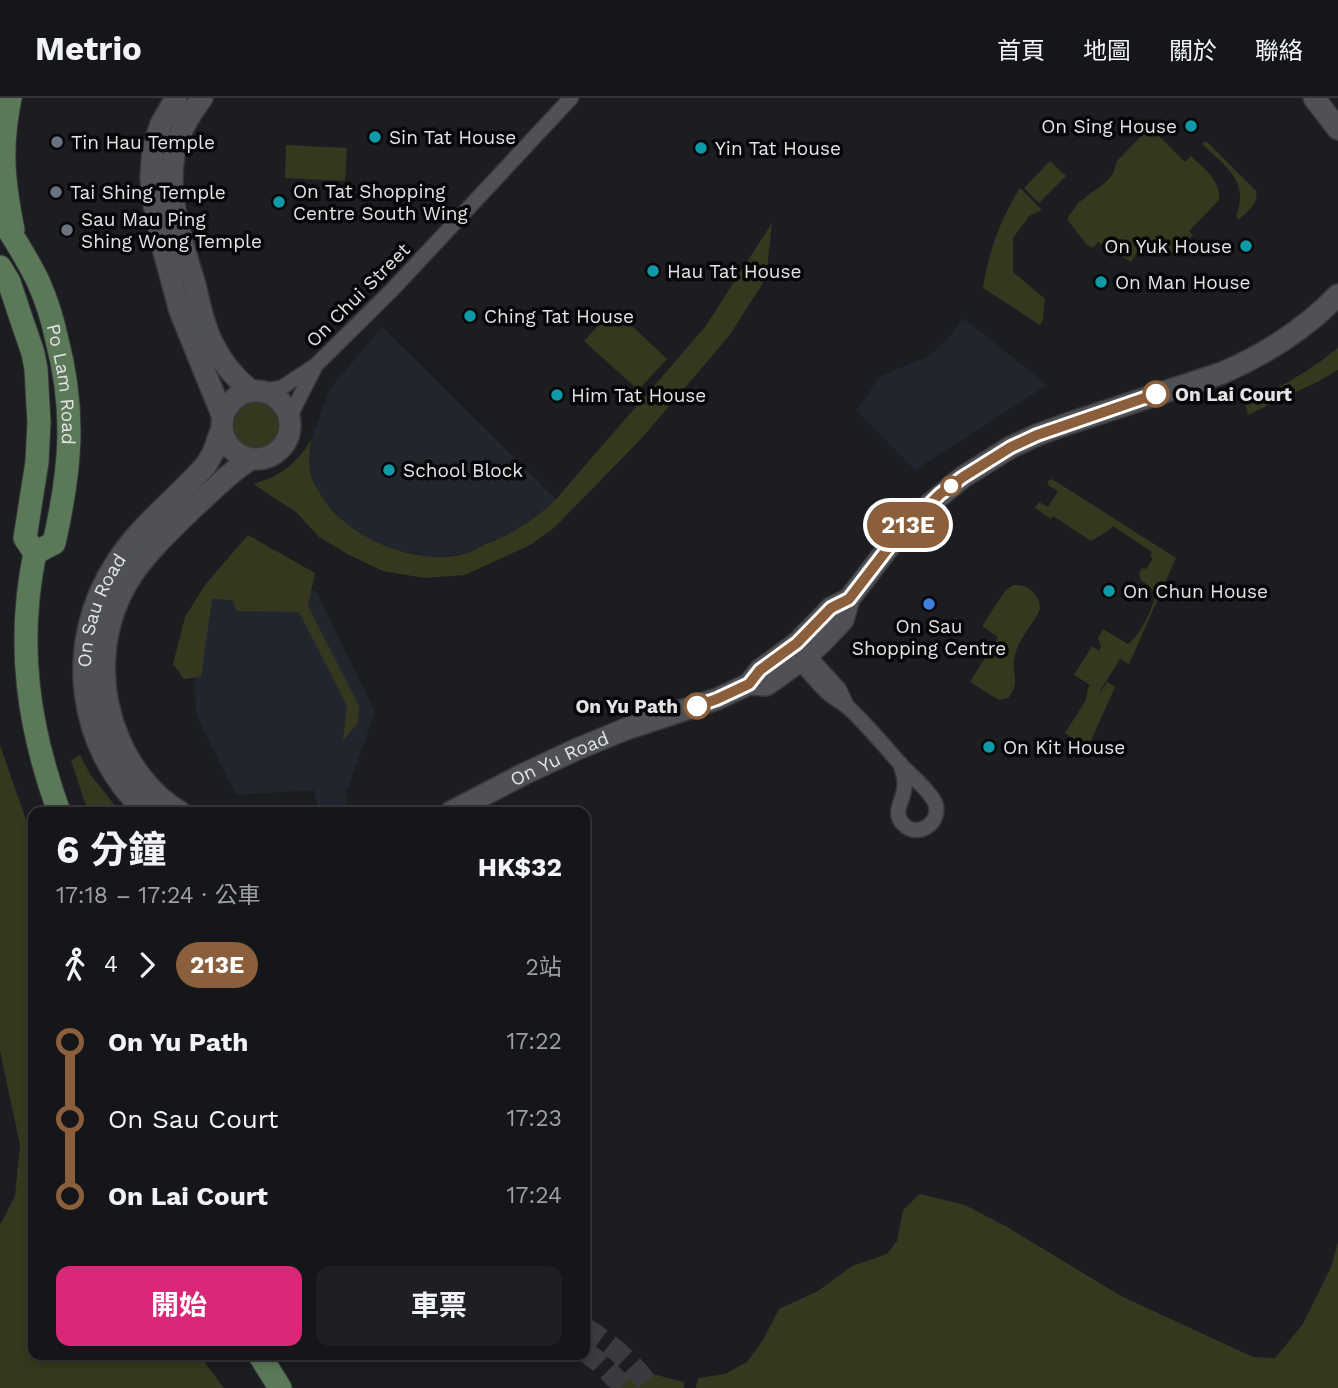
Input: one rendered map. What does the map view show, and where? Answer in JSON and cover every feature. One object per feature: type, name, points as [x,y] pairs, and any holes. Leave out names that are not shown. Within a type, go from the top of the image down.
[{"type":"main road","points":[[10,98],[3,141],[3,164],[4,188],[15,240]]},
{"type":"main road","points":[[176,98],[161,124],[153,149],[151,170],[153,199],[166,260],[180,311],[222,422],[225,439],[231,449],[240,456],[251,459],[267,457],[282,447],[290,431],[286,408],[272,395],[257,391],[235,378],[215,348],[204,319],[177,216],[173,189],[173,156],[181,130],[202,98]]},
{"type":"main road","points":[[1314,98],[1338,129]]},
{"type":"main road","name":"Po Lam Road","points":[[0,216],[38,281],[49,308],[64,366],[68,403],[67,482],[57,533],[54,543],[36,553]]},
{"type":"main road","name":"Po Lam Road","points":[[0,267],[9,282],[34,360],[38,409],[37,472],[25,538],[36,553],[27,618],[27,675],[41,755],[57,807]]},
{"type":"main road","points":[[0,288],[21,318]]},
{"type":"main road","name":"On Yu Road","points":[[461,807],[575,750],[626,729],[717,699],[749,684],[766,684],[798,653],[843,620],[849,599],[881,555],[919,513],[951,485],[1011,447],[1063,425],[1244,364],[1294,334],[1320,314],[1338,295]]},
{"type":"main road","points":[[222,422],[226,407],[233,399],[257,391]]},
{"type":"main road","name":"On Sau Road","points":[[141,807],[112,771],[93,729],[84,680],[89,627],[95,605],[116,563],[132,541],[206,465],[213,453],[222,422]]},
{"type":"main road","name":"On Sau Road","points":[[174,807],[153,791],[136,771],[113,725],[106,700],[104,674],[110,622],[132,575],[148,554],[219,483],[251,459]]},
{"type":"main road","points":[[263,1360],[280,1388]]},
{"type":"street","name":"On Chui Street","points":[[257,391],[281,388],[316,365],[392,290],[571,98]]},
{"type":"street","name":"On Chui Street","points":[[289,418],[316,365]]},
{"type":"street","points":[[798,653],[839,689],[848,707],[931,796],[936,805],[936,816],[926,828],[916,830],[906,827],[900,819],[898,808],[905,782],[900,763]]},
{"type":"street","points":[[902,799],[912,791],[931,796]]},
{"type":"shaded area","points":[[963,318],[1047,385],[915,470],[856,410],[877,379],[928,357],[946,341]]},
{"type":"shaded area","points":[[382,327],[556,499],[541,514],[521,528],[463,554],[431,557],[397,550],[368,538],[343,522],[325,503],[310,474],[311,440],[330,389]]},
{"type":"shaded area","points":[[316,591],[375,712],[346,793],[347,807],[318,807],[314,790],[236,795],[196,715],[199,596]]},
{"type":"green space","points":[[1150,127],[1185,162],[1191,156],[1206,170],[1217,187],[1219,200],[1189,231],[1193,235],[1175,253],[1169,253],[1145,239],[1131,262],[1098,242],[1093,248],[1086,244],[1067,219],[1078,203],[1106,182],[1113,174],[1117,161]]},
{"type":"green space","points":[[1206,141],[1256,191],[1254,204],[1239,220],[1236,216],[1240,204],[1237,184],[1227,167],[1202,144]]},
{"type":"green space","points":[[286,145],[347,148],[345,181],[285,178]]},
{"type":"green space","points":[[1050,161],[1066,176],[1039,203],[1024,188]]},
{"type":"green space","points":[[1020,188],[1042,210],[1029,216],[1013,238],[1013,272],[1045,299],[1040,325],[983,288],[996,236]]},
{"type":"green space","points":[[772,223],[766,278],[729,336],[640,440],[554,528],[530,545],[465,575],[424,578],[383,571],[319,537],[296,512],[253,484],[271,478],[286,468],[300,456],[311,440],[310,472],[319,492],[330,508],[345,522],[382,544],[403,552],[445,557],[467,553],[504,536],[523,526],[556,499],[705,327]]},
{"type":"green space","points":[[614,309],[667,359],[638,390],[584,341]]},
{"type":"green space","points":[[1338,348],[1338,370],[1248,415],[1245,403],[1293,379]]},
{"type":"green space","points":[[256,400],[266,402],[274,408],[280,416],[280,436],[274,444],[266,450],[256,452],[246,450],[238,444],[232,436],[230,426],[232,416],[238,408],[246,402]]},
{"type":"green space","points":[[1052,479],[1176,558],[1129,664],[1120,659],[1100,691],[1107,682],[1115,687],[1084,756],[1067,745],[1072,738],[1065,733],[1086,700],[1090,685],[1074,675],[1092,646],[1099,651],[1101,647],[1098,638],[1103,629],[1128,644],[1133,640],[1156,595],[1141,580],[1139,573],[1142,568],[1146,569],[1153,558],[1150,556],[1152,552],[1113,526],[1091,541],[1053,516],[1051,519],[1035,508],[1039,502],[1048,507],[1058,491],[1049,486],[1047,481]]},
{"type":"green space","points":[[248,535],[315,573],[308,606],[359,706],[358,723],[343,740],[347,706],[299,612],[237,611],[232,600],[212,599],[201,677],[184,679],[173,664],[185,617],[205,585]]},
{"type":"green space","points":[[1013,585],[1024,586],[1032,591],[1038,599],[1040,609],[1017,649],[1012,693],[1008,698],[999,700],[970,682],[998,637],[982,626],[1005,591]]},
{"type":"green space","points":[[0,745],[28,826],[28,1360],[203,1360],[224,1388],[0,1388],[0,1225],[15,1196],[20,1145],[0,1051]]},
{"type":"green space","points":[[80,755],[90,774],[116,807],[86,807],[71,760]]},
{"type":"green space","points":[[920,1194],[965,1205],[1007,1227],[1121,1296],[1253,1357],[1275,1358],[1303,1324],[1331,1267],[1338,1242],[1338,1388],[696,1388],[698,1378],[725,1374],[747,1362],[763,1340],[779,1309],[818,1291],[852,1266],[887,1254],[897,1241],[903,1210]]},
{"type":"green space","points":[[637,1370],[684,1382],[684,1388],[609,1388]]},
{"type":"tunnel","points":[[590,1331],[620,1354],[651,1388]]},
{"type":"tunnel","points":[[590,1355],[625,1388]]},
{"type":"bus line","name":"213E","points":[[697,706],[749,684],[760,670],[797,643],[831,608],[849,599],[899,534],[940,494],[963,477],[1011,447],[1037,435],[1156,394]]},
{"type":"place","name":"On Sing House","points":[[1191,126]]},
{"type":"place","name":"Sin Tat House","points":[[375,137]]},
{"type":"place","name":"Tin Hau Temple","points":[[57,142]]},
{"type":"place","name":"Yin Tat House","points":[[701,148]]},
{"type":"place","name":"Tai Shing Temple","points":[[56,192]]},
{"type":"place","name":"On Tat Shopping Centre South Wing","points":[[279,202]]},
{"type":"place","name":"Sau Mau Ping Shing Wong Temple","points":[[67,230]]},
{"type":"place","name":"On Yuk House","points":[[1246,246]]},
{"type":"place","name":"Hau Tat House","points":[[653,271]]},
{"type":"place","name":"On Man House","points":[[1101,282]]},
{"type":"place","name":"Ching Tat House","points":[[470,316]]},
{"type":"place","name":"On Lai Court","points":[[1156,394]]},
{"type":"place","name":"Him Tat House","points":[[557,395]]},
{"type":"place","name":"School Block","points":[[389,470]]},
{"type":"place","name":"On Chun House","points":[[1109,591]]},
{"type":"place","name":"On Sau Shopping Centre","points":[[929,604]]},
{"type":"place","name":"On Yu Path","points":[[697,706]]},
{"type":"place","name":"On Kit House","points":[[989,747]]}]
